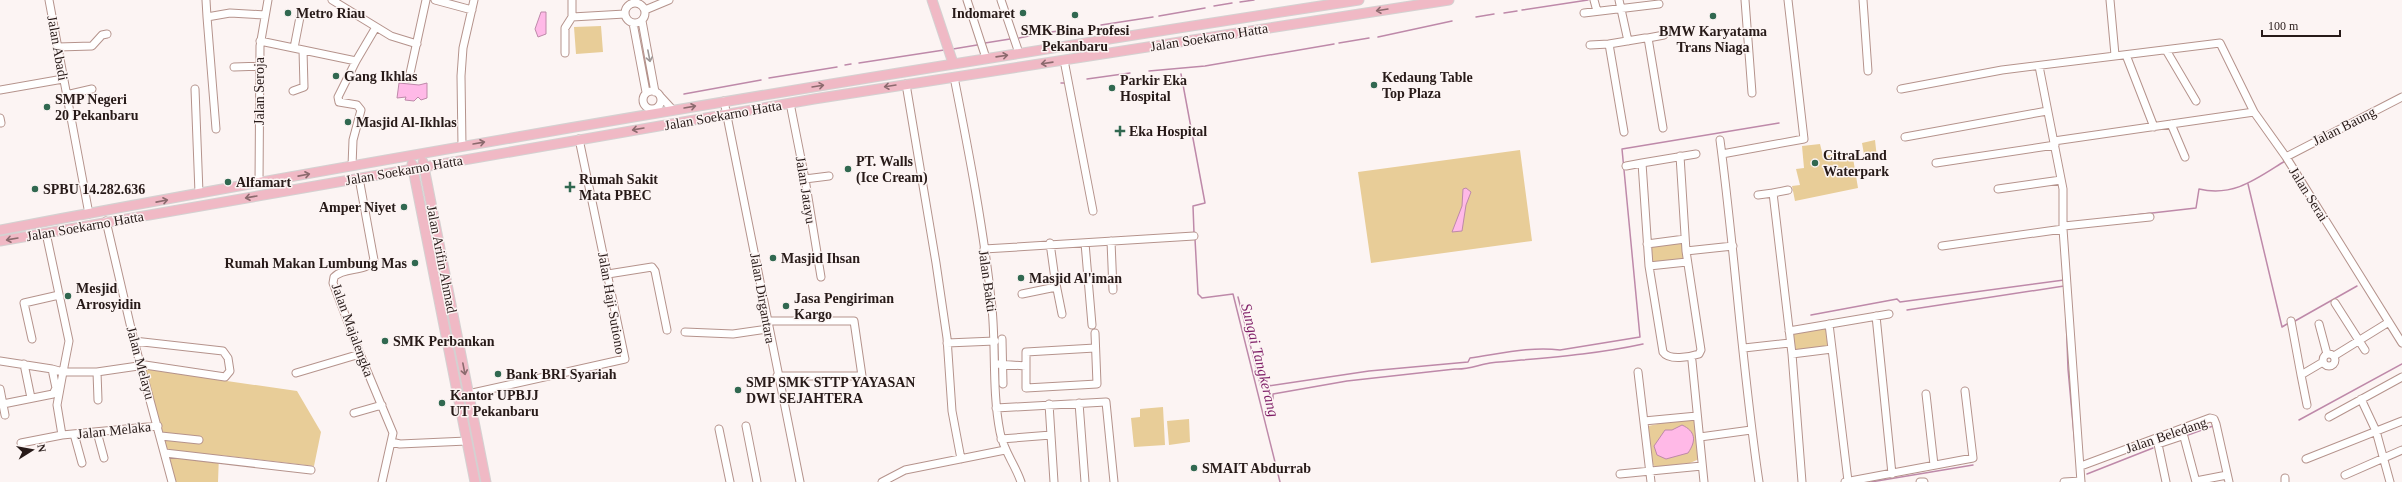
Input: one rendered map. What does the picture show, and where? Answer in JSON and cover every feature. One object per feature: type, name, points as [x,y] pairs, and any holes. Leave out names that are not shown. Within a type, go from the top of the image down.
[{"type":"main road","points":[[932,0],[953,63]]},
{"type":"main road","name":"Jalan Soekarno Hatta","points":[[0,230],[462,146],[724,101],[953,63],[1359,0]]},
{"type":"main road","name":"Jalan Soekarno Hatta","points":[[0,241],[106,221],[790,103],[1247,30],[1449,0]]},
{"type":"main road","points":[[1244,18],[1247,30]]},
{"type":"main road","points":[[441,150],[438,156],[442,163]]},
{"type":"main road","name":"Jalan Arifin Ahmad","points":[[422,154],[486,482]]},
{"type":"main road","name":"Jalan Arifin Ahmad","points":[[411,156],[476,482]]},
{"type":"main road","points":[[473,469],[483,467]]},
{"type":"street","name":"Jalan Abadi","points":[[49,0],[89,214]]},
{"type":"street","points":[[206,0],[216,129]]},
{"type":"street","name":"Jalan Seroja","points":[[259,183],[260,41],[268,0]]},
{"type":"street","points":[[332,0],[398,39],[417,44]]},
{"type":"street","points":[[409,78],[426,0]]},
{"type":"street","points":[[434,0],[472,10]]},
{"type":"street","points":[[462,146],[460,76],[474,0]]},
{"type":"street","points":[[565,53],[565,28],[572,17],[572,0]]},
{"type":"street","points":[[645,10],[669,0]]},
{"type":"street","points":[[967,0],[986,58]]},
{"type":"street","points":[[1001,0],[1019,53]]},
{"type":"street","points":[[1594,0],[1597,11]]},
{"type":"street","points":[[1619,0],[1628,40]]},
{"type":"street","points":[[1745,0],[1752,93]]},
{"type":"street","points":[[1722,154],[1804,140],[1788,0]]},
{"type":"street","points":[[1863,0],[1868,71]]},
{"type":"street","points":[[2110,0],[2115,55]]},
{"type":"street","points":[[642,21],[633,23],[628,20],[625,14],[627,3],[637,1],[645,10]]},
{"type":"street","points":[[1584,12],[1620,8],[1632,3],[1659,4]]},
{"type":"street","points":[[642,100],[646,108],[652,110],[659,106],[658,94],[642,21],[645,10]]},
{"type":"street","points":[[207,17],[230,13],[265,15]]},
{"type":"street","points":[[572,17],[625,14]]},
{"type":"street","points":[[294,48],[300,17]]},
{"type":"street","points":[[633,23],[646,92],[642,100],[638,116]]},
{"type":"street","points":[[352,166],[353,140],[361,110],[357,105],[341,103],[338,98],[356,61],[376,27]]},
{"type":"street","points":[[58,47],[92,46],[102,35],[107,34]]},
{"type":"street","points":[[1590,45],[1609,44],[1664,35]]},
{"type":"street","points":[[1648,38],[1663,128]]},
{"type":"street","points":[[260,41],[356,61]]},
{"type":"street","name":"Jalan Serai","points":[[2166,50],[2220,43],[2254,112],[2286,157],[2402,343]]},
{"type":"street","points":[[1609,44],[1624,132]]},
{"type":"street","points":[[293,91],[304,87],[303,50]]},
{"type":"street","points":[[1901,89],[2002,70],[2115,55],[2166,50],[2196,101]]},
{"type":"street","points":[[2126,55],[2154,126]]},
{"type":"street","points":[[1064,60],[1093,211]]},
{"type":"street","points":[[234,67],[260,66]]},
{"type":"street","points":[[2039,66],[2061,180],[2081,466],[2081,481],[2064,482]]},
{"type":"street","name":"Jalan Bakti","points":[[954,77],[984,249],[1002,364],[996,408],[1005,450],[1021,482]]},
{"type":"street","points":[[0,90],[63,79]]},
{"type":"street","points":[[906,84],[947,343],[952,411],[961,459]]},
{"type":"street","points":[[66,95],[92,89]]},
{"type":"street","points":[[195,89],[199,193]]},
{"type":"street","points":[[646,92],[658,94],[672,110]]},
{"type":"street","name":"Jalan Baung","points":[[2286,157],[2402,97]]},
{"type":"street","name":"Jalan Dirgantara","points":[[724,101],[777,376],[800,482]]},
{"type":"street","name":"Jalan Jatayu","points":[[790,103],[805,179],[821,277]]},
{"type":"street","points":[[1905,137],[2047,111]]},
{"type":"street","points":[[1936,163],[2154,126],[2254,112]]},
{"type":"street","points":[[2172,124],[2185,157]]},
{"type":"street","name":"Jalan Haji Sutiono","points":[[468,394],[625,359],[579,139]]},
{"type":"street","points":[[1720,140],[1744,348],[1751,430],[1759,482]]},
{"type":"street","points":[[1626,166],[1696,154]]},
{"type":"street","points":[[1642,163],[1649,266],[1663,352],[1671,357],[1695,355],[1699,354],[1701,350],[1687,262],[1680,156]]},
{"type":"street","points":[[805,179],[829,176]]},
{"type":"street","name":"Jalan Majalengka","points":[[360,178],[374,260],[368,266],[338,274],[334,277],[333,283],[360,354],[393,433],[382,482]]},
{"type":"street","points":[[1998,189],[2061,180]]},
{"type":"street","points":[[1758,195],[1788,190]]},
{"type":"street","points":[[1773,193],[1792,354],[1802,482]]},
{"type":"street","points":[[1942,246],[2150,217]]},
{"type":"street","name":"Jalan Melayu","points":[[106,221],[134,341],[161,436],[172,482]]},
{"type":"street","name":"Jalan Melaka","points":[[46,233],[70,341],[57,405],[62,435],[158,426]]},
{"type":"street","points":[[984,249],[1050,243],[1085,243],[1194,236]]},
{"type":"street","points":[[1647,244],[1685,239]]},
{"type":"street","points":[[1111,241],[1113,290]]},
{"type":"street","points":[[1050,243],[1056,287],[1062,314]]},
{"type":"street","points":[[1085,243],[1092,325]]},
{"type":"street","points":[[1686,251],[1733,246]]},
{"type":"street","points":[[1649,266],[1687,262]]},
{"type":"street","points":[[608,274],[652,267],[655,271],[667,330]]},
{"type":"street","points":[[1022,294],[1056,287]]},
{"type":"street","points":[[32,340],[24,303],[59,295]]},
{"type":"street","points":[[2335,303],[2365,350]]},
{"type":"street","points":[[1789,331],[1889,314]]},
{"type":"street","points":[[1876,316],[1892,474]]},
{"type":"street","points":[[685,332],[733,334],[768,325],[854,321],[862,376],[777,376]]},
{"type":"street","points":[[2291,321],[2307,405]]},
{"type":"street","points":[[2301,375],[2323,362],[2324,356],[2331,355],[2360,340],[2389,322]]},
{"type":"street","points":[[1829,324],[1847,482],[1974,458],[1965,391]]},
{"type":"street","points":[[2319,324],[2331,355],[2335,360],[2332,365],[2326,365],[2323,362]]},
{"type":"street","points":[[1095,333],[1097,384],[1026,388],[1026,352],[1095,348]]},
{"type":"street","points":[[947,343],[998,340]]},
{"type":"street","points":[[0,362],[52,368],[63,372],[97,372],[141,365],[225,377],[230,371],[230,363],[226,354],[222,351],[134,341]]},
{"type":"street","points":[[1744,348],[1790,343]]},
{"type":"street","points":[[1792,354],[1832,349]]},
{"type":"street","points":[[296,373],[360,354]]},
{"type":"street","points":[[1692,361],[1704,482]]},
{"type":"street","points":[[24,364],[31,398]]},
{"type":"street","points":[[1003,384],[1002,364],[1026,364]]},
{"type":"street","points":[[3,404],[54,392],[56,388],[52,368]]},
{"type":"street","points":[[97,372],[98,400]]},
{"type":"street","points":[[1638,372],[1651,482]]},
{"type":"street","points":[[2329,418],[2402,377]]},
{"type":"street","points":[[0,389],[5,414]]},
{"type":"street","points":[[1926,394],[1934,465]]},
{"type":"street","points":[[2361,399],[2376,431],[2390,482]]},
{"type":"street","points":[[996,408],[1106,402],[1114,482]]},
{"type":"street","points":[[1079,403],[1085,482]]},
{"type":"street","points":[[1049,404],[1054,482]]},
{"type":"street","points":[[354,413],[382,405]]},
{"type":"street","points":[[1644,421],[1697,416]]},
{"type":"street","name":"Jalan Beledang","points":[[2081,466],[2210,418],[2214,420],[2216,424],[2228,478]]},
{"type":"street","points":[[2306,459],[2402,421]]},
{"type":"street","points":[[746,426],[757,482]]},
{"type":"street","points":[[719,429],[730,482]]},
{"type":"street","points":[[1700,437],[1751,430]]},
{"type":"street","points":[[98,432],[104,458]]},
{"type":"street","points":[[74,434],[82,463]]},
{"type":"street","points":[[21,443],[62,435]]},
{"type":"street","points":[[1002,439],[1051,435]]},
{"type":"street","points":[[161,436],[199,440]]},
{"type":"street","points":[[2166,482],[2158,444],[2182,436],[2196,482],[2228,478]]},
{"type":"street","points":[[392,442],[400,444],[468,441]]},
{"type":"street","points":[[882,482],[905,470],[1005,450]]},
{"type":"street","points":[[2345,475],[2402,450]]},
{"type":"street","points":[[165,453],[311,470]]},
{"type":"street","points":[[1620,474],[1702,466]]},
{"type":"shaded area","points":[[541,12],[546,12],[546,34],[538,37],[535,29]]},
{"type":"shaded area","points":[[601,26],[603,52],[576,54],[574,27]]},
{"type":"shaded area","points":[[399,83],[419,85],[427,83],[427,98],[421,100],[418,97],[414,101],[405,100],[406,97],[397,98]]},
{"type":"shaded area","points":[[1875,140],[1877,158],[1865,160],[1862,143]]},
{"type":"shaded area","points":[[1820,144],[1823,156],[1852,152],[1858,188],[1795,201],[1792,186],[1800,185],[1796,169],[1804,168],[1802,146]]},
{"type":"shaded area","points":[[1520,150],[1532,241],[1371,263],[1358,172]]},
{"type":"shaded area","points":[[1466,188],[1471,192],[1466,205],[1462,231],[1452,232],[1462,206],[1463,189]]},
{"type":"shaded area","points":[[1684,241],[1686,261],[1651,265],[1648,244]]},
{"type":"shaded area","points":[[1829,327],[1830,346],[1795,350],[1792,333]]},
{"type":"shaded area","points":[[151,362],[220,375],[220,380],[297,391],[321,432],[314,466],[219,455],[218,482],[173,482],[141,364]]},
{"type":"shaded area","points":[[1163,407],[1165,445],[1134,447],[1131,418],[1140,417],[1140,409]]},
{"type":"shaded area","points":[[1189,419],[1190,442],[1169,445],[1167,421]]},
{"type":"shaded area","points":[[1690,419],[1695,421],[1699,459],[1690,463],[1655,467],[1652,463],[1648,426]]},
{"type":"shaded area","points":[[1682,425],[1690,430],[1693,436],[1693,444],[1688,453],[1666,459],[1657,455],[1654,446],[1665,430],[1672,430]]},
{"type":"waterway","points":[[1240,2],[1254,0]]},
{"type":"waterway","points":[[1522,10],[1588,0]]},
{"type":"waterway","points":[[1214,6],[1232,3]]},
{"type":"waterway","points":[[1159,16],[1205,8]]},
{"type":"waterway","points":[[1504,13],[1517,11]]},
{"type":"waterway","points":[[1476,17],[1494,14]]},
{"type":"waterway","points":[[1101,25],[1153,17]]},
{"type":"waterway","points":[[1378,37],[1452,21]]},
{"type":"waterway","points":[[1044,33],[1080,28]]},
{"type":"waterway","points":[[1019,38],[1029,36]]},
{"type":"waterway","points":[[1339,43],[1369,38]]},
{"type":"waterway","points":[[985,43],[1010,39]]},
{"type":"waterway","points":[[1149,71],[1205,66],[1334,44]]},
{"type":"waterway","points":[[953,49],[977,45]]},
{"type":"waterway","points":[[859,63],[944,50]]},
{"type":"waterway","points":[[845,65],[851,64]]},
{"type":"waterway","points":[[769,78],[837,67]]},
{"type":"waterway","points":[[1087,79],[1130,73]]},
{"type":"waterway","name":"Sungai Tangkerang","points":[[1181,74],[1205,203],[1193,206],[1194,233]]},
{"type":"waterway","points":[[684,94],[761,80]]},
{"type":"waterway","points":[[1238,297],[1261,387],[1369,371],[1468,362],[1470,358],[1515,351],[1538,349],[1560,350],[1640,337],[1622,149],[1779,123]]},
{"type":"waterway","points":[[2117,217],[2196,208],[2199,189],[2223,191],[2244,185],[2285,161]]},
{"type":"waterway","points":[[2248,184],[2282,327],[2287,324]]},
{"type":"waterway","name":"Sungai Tangkerang","points":[[1195,239],[1198,294],[1202,298],[1233,294],[1280,482]]},
{"type":"waterway","points":[[1811,315],[1897,299],[1900,302],[2064,280]]},
{"type":"waterway","points":[[1907,310],[2064,286]]},
{"type":"waterway","points":[[2295,321],[2357,286]]},
{"type":"waterway","points":[[2066,314],[2068,369],[2075,446]]},
{"type":"waterway","points":[[1273,399],[1273,394],[1347,381],[1464,369],[1490,363],[1586,354],[1643,344]]},
{"type":"waterway","points":[[2299,420],[2402,364]]},
{"type":"waterway","points":[[2188,435],[2213,426]]},
{"type":"waterway","points":[[2087,474],[2153,448]]},
{"type":"waterway","points":[[1871,482],[1973,465]]},
{"type":"place","name":"Metro Riau","points":[[288,13]]},
{"type":"place","name":"Indomaret","points":[[1023,13]]},
{"type":"place","name":"SMK Bina Profesi Pekanbaru","points":[[1075,15]]},
{"type":"place","name":"BMW Karyatama Trans Niaga","points":[[1713,16]]},
{"type":"place","name":"Gang Ikhlas","points":[[336,76]]},
{"type":"place","name":"Kedaung Table Top Plaza","points":[[1374,85]]},
{"type":"place","name":"Parkir Eka Hospital","points":[[1112,88]]},
{"type":"place","name":"SMP Negeri 20 Pekanbaru","points":[[47,107]]},
{"type":"place","name":"Masjid Al-Ikhlas","points":[[348,122]]},
{"type":"place","name":"Eka Hospital","points":[[1120,131]]},
{"type":"place","name":"CitraLand Waterpark","points":[[1815,163]]},
{"type":"place","name":"PT. Walls (Ice Cream)","points":[[848,169]]},
{"type":"place","name":"Alfamart","points":[[228,182]]},
{"type":"place","name":"Rumah Sakit Mata PBEC","points":[[570,187]]},
{"type":"place","name":"SPBU 14.282.636","points":[[35,189]]},
{"type":"place","name":"Amper Niyet","points":[[404,207]]},
{"type":"place","name":"Masjid Ihsan","points":[[773,258]]},
{"type":"place","name":"Rumah Makan Lumbung Mas","points":[[415,263]]},
{"type":"place","name":"Masjid Al'iman","points":[[1021,278]]},
{"type":"place","name":"Mesjid Arrosyidin","points":[[68,296]]},
{"type":"place","name":"Jasa Pengiriman Kargo","points":[[786,306]]},
{"type":"place","name":"SMK Perbankan","points":[[385,341]]},
{"type":"place","name":"Bank BRI Syariah","points":[[498,374]]},
{"type":"place","name":"SMP SMK STTP YAYASAN DWI SEJAHTERA","points":[[738,390]]},
{"type":"place","name":"Kantor UPBJJ UT Pekanbaru","points":[[442,403]]},
{"type":"place","name":"SMAIT Abdurrab","points":[[1194,468]]}]
